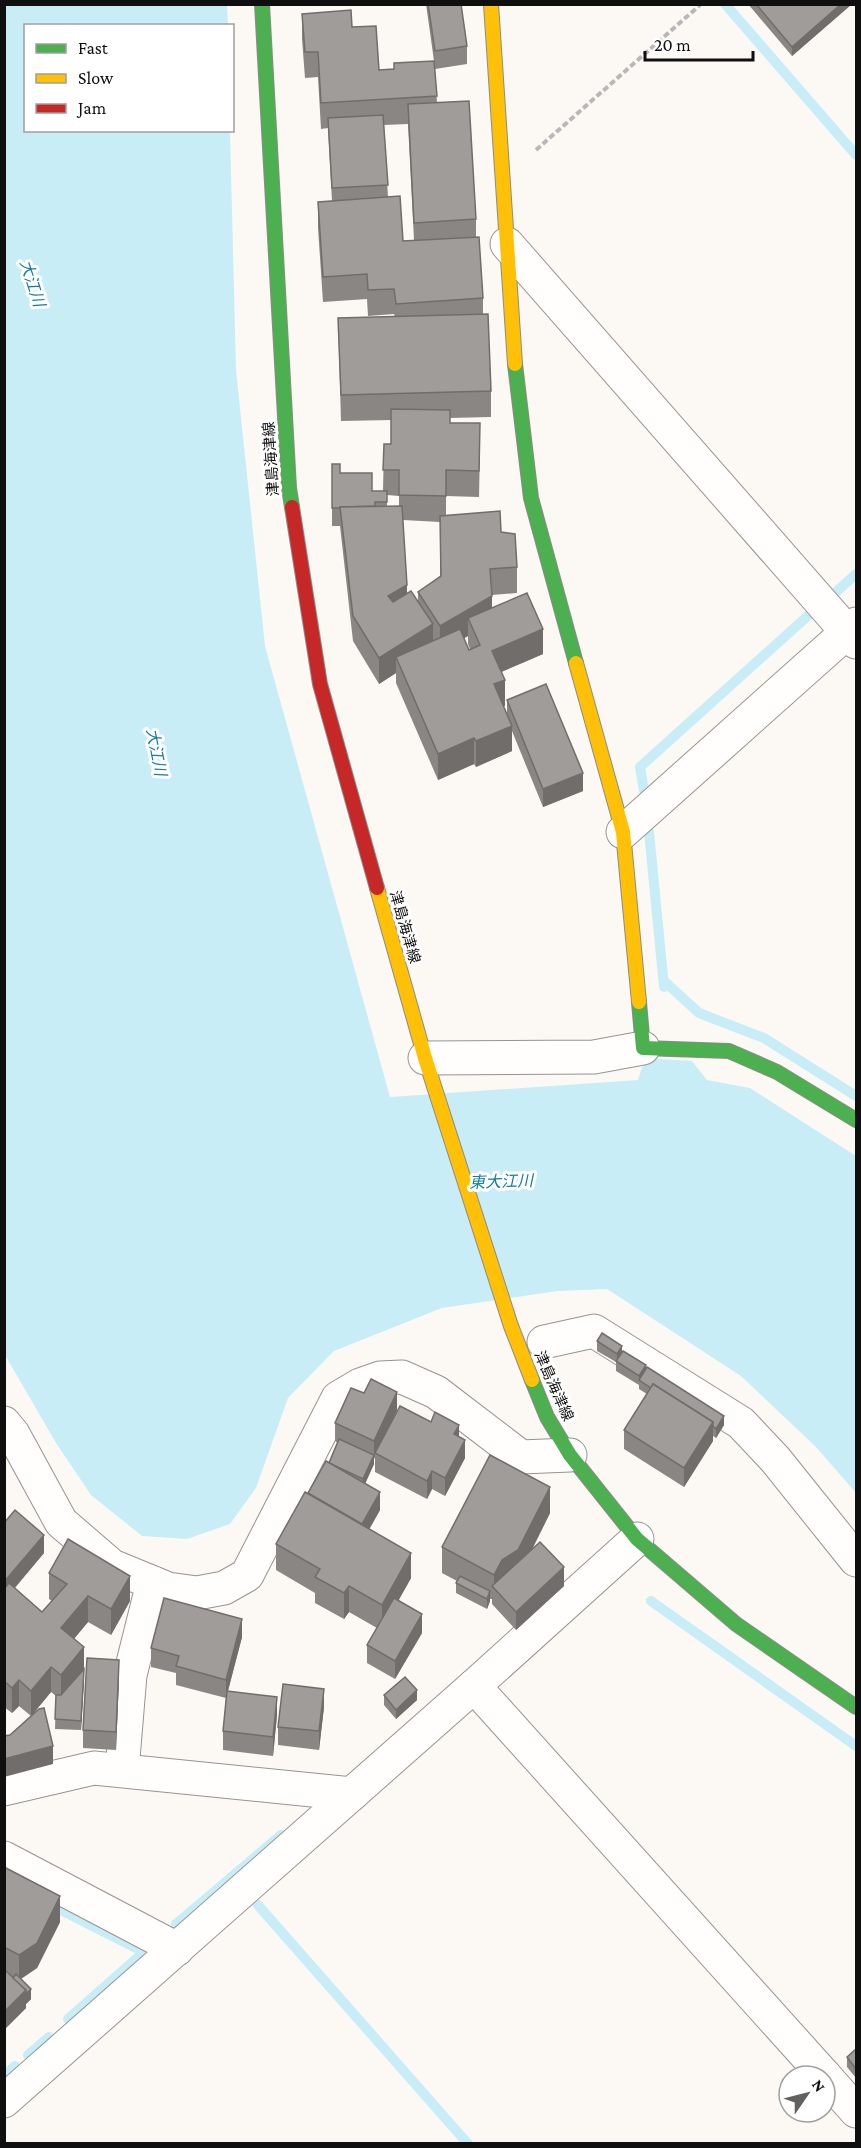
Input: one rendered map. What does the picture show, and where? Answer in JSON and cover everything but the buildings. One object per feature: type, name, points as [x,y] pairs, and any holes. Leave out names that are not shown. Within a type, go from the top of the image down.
[{"type":"main road","name":"津島海津線","points":[[262,4],[289,488],[320,684],[428,1069],[511,1326],[547,1417],[570,1455],[637,1539],[736,1624],[856,1707]]},
{"type":"main road","points":[[491,4],[516,372],[531,498],[623,832],[643,1048],[729,1051],[777,1072],[856,1120]]},
{"type":"street","points":[[507,244],[854,632],[623,832]]},
{"type":"street","points":[[428,1069],[594,1057],[643,1048]]},
{"type":"street","points":[[544,1342],[594,1331],[741,1423],[775,1459],[856,1560]]},
{"type":"street","points":[[4,1423],[13,1434],[61,1522],[112,1566],[168,1589],[197,1593],[224,1588],[247,1575],[338,1398],[360,1385],[380,1378],[402,1377],[436,1392],[521,1457],[570,1455]]},
{"type":"street","points":[[4,2102],[637,1539]]},
{"type":"street","points":[[122,1770],[130,1675],[153,1583]]},
{"type":"street","points":[[474,1686],[814,2064]]},
{"type":"street","points":[[4,1789],[94,1768],[352,1794]]},
{"type":"street","points":[[4,1858],[177,1949]]},
{"type":"street","points":[[837,2090],[856,2111]]},
{"type":"path","points":[[502,171],[513,170],[700,5]]},
{"type":"water","points":[[4,5],[227,5],[228,24],[24,24],[24,132],[230,132],[236,370],[265,646],[390,1097],[638,1080],[645,1058],[692,1061],[707,1080],[750,1088],[856,1156],[856,1493],[816,1447],[741,1376],[607,1289],[558,1291],[442,1308],[334,1351],[288,1398],[256,1488],[230,1524],[187,1539],[142,1536],[91,1495],[56,1443],[5,1355]]},
{"type":"waterway","points":[[725,4],[856,155]]},
{"type":"waterway","points":[[836,592],[856,574]]},
{"type":"waterway","points":[[644,791],[640,767],[811,613]]},
{"type":"waterway","points":[[649,832],[664,987]]},
{"type":"waterway","points":[[664,981],[699,1013],[764,1038],[856,1096]]},
{"type":"waterway","points":[[651,1601],[856,1746]]},
{"type":"waterway","points":[[176,1924],[281,1835]]},
{"type":"waterway","points":[[47,1903],[144,1952],[68,2019]]},
{"type":"waterway","points":[[257,1904],[468,2144]]},
{"type":"waterway","points":[[28,2055],[49,2037]]},
{"type":"waterway","points":[[4,2076],[15,2066]]},
{"type":"traffic: fast","points":[[262,4],[289,488],[292,507]]},
{"type":"traffic: fast","points":[[515,364],[531,498],[576,663]]},
{"type":"traffic: fast","points":[[639,1002],[643,1048],[729,1051],[777,1072],[856,1120]]},
{"type":"traffic: fast","points":[[532,1380],[547,1417],[570,1455],[637,1539],[736,1624],[856,1707]]},
{"type":"traffic: slow","points":[[491,4],[515,364]]},
{"type":"traffic: slow","points":[[576,663],[623,832],[639,1002]]},
{"type":"traffic: slow","points":[[377,888],[425,1058],[511,1326],[532,1380]]},
{"type":"traffic: jam","points":[[292,507],[320,684],[377,888]]},
{"type":"water label","name":"大江川","points":[[33,283]]},
{"type":"water label","name":"大江川","points":[[157,752]]},
{"type":"water label","name":"東大江川","points":[[501,1181]]}]
